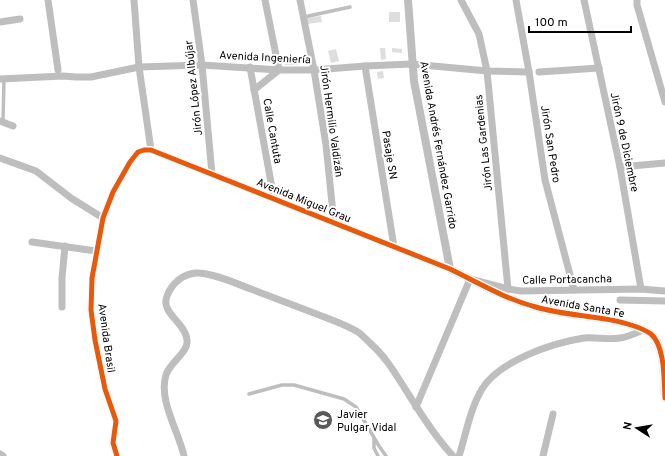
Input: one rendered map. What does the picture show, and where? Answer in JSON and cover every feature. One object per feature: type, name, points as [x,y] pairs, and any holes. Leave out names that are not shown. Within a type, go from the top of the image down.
[{"type":"street","points":[[48,0],[58,70]]},
{"type":"street","points":[[134,0],[138,67],[152,150]]},
{"type":"street","name":"Jirón López Albújar","points":[[193,0],[202,65],[212,174]]},
{"type":"street","points":[[265,0],[278,70]]},
{"type":"street","name":"Jirón Hermilio Valdizán","points":[[300,0],[314,70],[326,145],[334,223]]},
{"type":"street","name":"Avenida Andrés Fernández Garrido","points":[[408,0],[414,81],[450,269]]},
{"type":"street","name":"Jirón Las Gardenias","points":[[461,0],[479,34],[487,71],[508,289]]},
{"type":"street","name":"Jirón San Pedro","points":[[516,0],[529,72],[545,180],[574,290]]},
{"type":"street","name":"Jirón 9 de Diciembre","points":[[584,0],[620,166],[641,289]]},
{"type":"street","points":[[637,0],[637,5],[665,102]]},
{"type":"street","points":[[0,22],[20,19]]},
{"type":"street","name":"Avenida Ingeniería","points":[[2,78],[63,76],[91,77],[138,67],[202,65],[278,70],[314,70],[412,64],[487,71],[529,72]]},
{"type":"street","name":"Pasaje SN","points":[[365,66],[394,247]]},
{"type":"street","name":"Calle Cantuta","points":[[250,67],[274,199]]},
{"type":"street","points":[[539,72],[599,68]]},
{"type":"street","name":"Calle Cantuta","points":[[254,90],[278,70]]},
{"type":"street","points":[[1,121],[13,126]]},
{"type":"street","name":"Avenida Miguel Grau","points":[[152,150],[450,269]]},
{"type":"street","name":"Avenida Brasil","points":[[116,454],[113,442],[116,421],[105,388],[95,340],[91,310],[92,278],[103,218],[114,192],[130,162],[138,152],[152,150]]},
{"type":"street","points":[[0,158],[36,171],[71,198],[103,218]]},
{"type":"street","points":[[620,166],[665,163]]},
{"type":"street","points":[[32,242],[96,251]]},
{"type":"street","points":[[62,308],[62,278],[65,246]]},
{"type":"street","name":"Avenida Santa Fe","points":[[450,269],[506,298],[537,308],[620,322],[651,334],[656,339],[662,355],[665,398]]},
{"type":"street","points":[[184,456],[164,394],[164,382],[170,367],[180,356],[186,347],[188,340],[185,330],[167,310],[165,303],[167,296],[179,278],[196,273],[217,276],[329,319],[359,333],[373,345],[395,373],[416,407],[443,445],[453,456]]},
{"type":"street","points":[[416,407],[470,279]]},
{"type":"street","name":"Calle Portacancha","points":[[470,279],[521,291],[641,289],[665,291]]},
{"type":"street","points":[[620,300],[665,301]]},
{"type":"street","points":[[459,456],[475,403],[482,389],[495,374],[530,354],[568,341],[594,337],[621,338],[631,336],[643,330]]},
{"type":"street","points":[[543,456],[553,414]]},
{"type":"lane","points":[[304,17],[350,7]]},
{"type":"lane","points":[[1,121],[2,78]]},
{"type":"lane","points":[[249,394],[287,384],[344,399],[356,406],[386,456]]},
{"type":"lane","points":[[374,438],[374,448],[378,456]]},
{"type":"building","points":[[389,12],[400,12],[400,22],[389,22]]},
{"type":"building","points":[[321,16],[322,22],[307,24],[306,18]]},
{"type":"building","points":[[380,48],[385,48],[386,59],[381,60]]},
{"type":"building","points":[[392,48],[402,49],[402,53],[392,52]]},
{"type":"building","points":[[336,49],[339,61],[331,63],[328,51]]},
{"type":"building","points":[[285,56],[300,57],[299,65],[285,65]]},
{"type":"building","points":[[383,71],[384,78],[378,79],[377,72]]},
{"type":"cycle path","points":[[117,456],[113,443],[116,421],[105,389],[95,340],[91,310],[92,278],[103,218],[113,192],[130,162],[138,152],[144,150],[151,150],[450,269],[492,290],[525,304],[561,313],[612,320],[644,330],[656,339],[659,347],[663,364],[665,398]]},
{"type":"place","name":"Javier Pulgar Vidal","points":[[323,420]]}]
